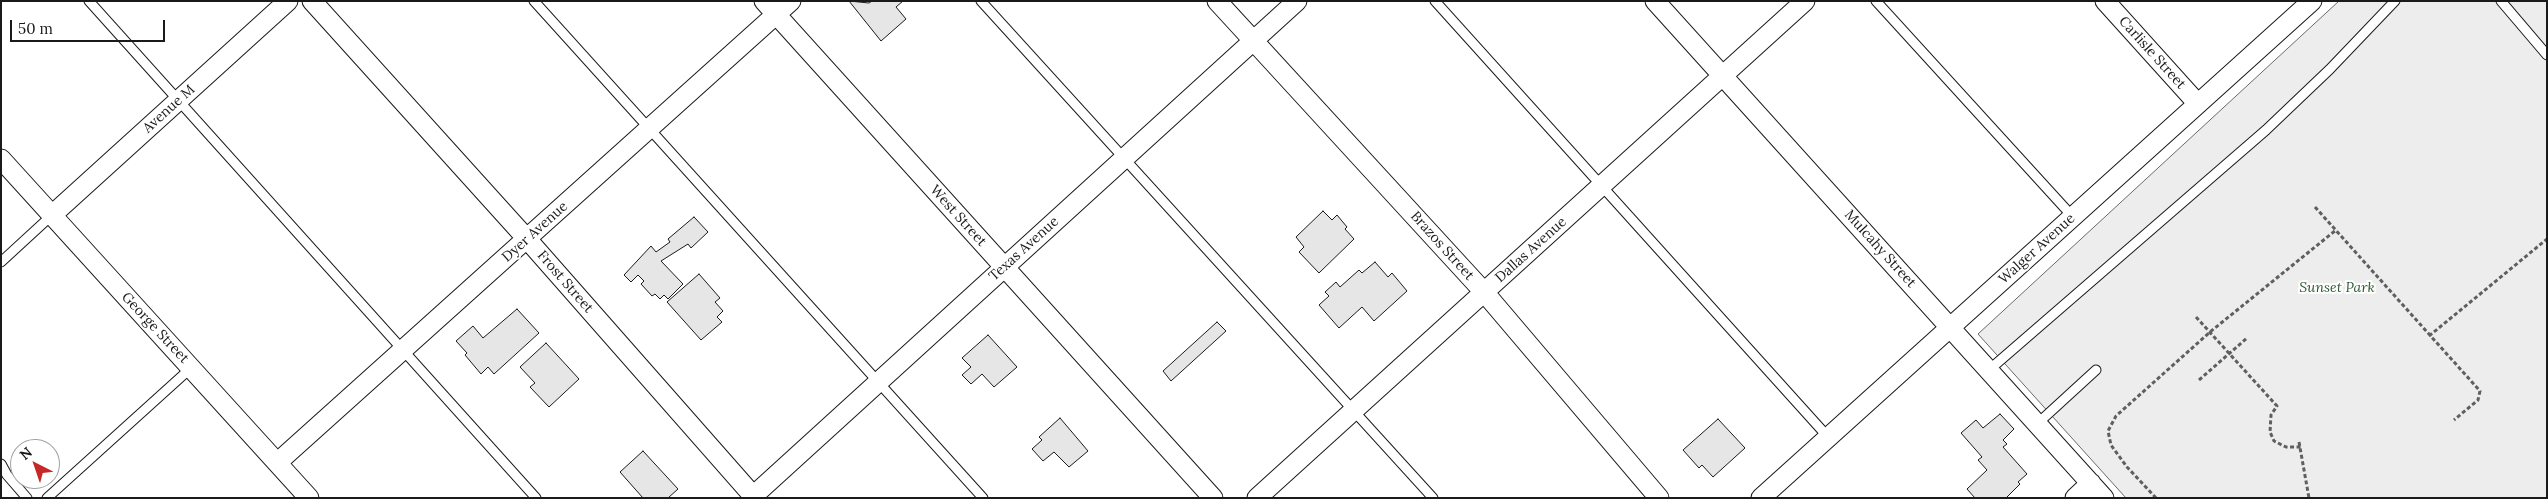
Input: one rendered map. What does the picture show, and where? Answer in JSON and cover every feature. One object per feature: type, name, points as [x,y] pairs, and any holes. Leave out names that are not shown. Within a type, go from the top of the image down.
[{"type":"street","name":"Avenue M","points":[[51,216],[288,1]]},
{"type":"street","name":"Frost Street","points":[[312,1],[527,240],[753,497]]},
{"type":"street","name":"Dyer Avenue","points":[[278,462],[650,129],[770,8],[791,1]]},
{"type":"street","name":"Brazos Street","points":[[1218,1],[1484,292],[1659,498]]},
{"type":"street","name":"Texas Avenue","points":[[753,497],[1297,1]]},
{"type":"street","name":"Mulcahy Street","points":[[1655,1],[2104,498]]},
{"type":"street","name":"Dallas Avenue","points":[[1256,498],[1805,1]]},
{"type":"street","name":"Carlisle Street","points":[[2105,1],[2198,104]]},
{"type":"street","name":"Walger Avenue","points":[[1762,498],[2312,1]]},
{"type":"street","name":"West Street","points":[[770,8],[1213,498]]},
{"type":"street","name":"George Street","points":[[1,159],[309,498]]},
{"type":"street","points":[[2075,498],[2091,483]]},
{"type":"lane","points":[[89,1],[536,498]]},
{"type":"lane","points":[[534,1],[983,498]]},
{"type":"lane","points":[[981,1],[1433,498]]},
{"type":"lane","points":[[1435,1],[1828,437]]},
{"type":"lane","points":[[1876,1],[2073,217]]},
{"type":"lane","points":[[1989,370],[2266,130],[2330,69],[2396,1]]},
{"type":"lane","points":[[2501,1],[2547,55]]},
{"type":"lane","points":[[1,262],[51,216]]},
{"type":"lane","points":[[47,498],[192,367]]},
{"type":"lane","points":[[2037,424],[2096,370]]},
{"type":"lane","points":[[1,464],[7,475],[27,498]]},
{"type":"path","points":[[2315,207],[2480,391],[2478,400],[2454,420]]},
{"type":"path","points":[[2156,498],[2111,445],[2108,431],[2116,416],[2210,332],[2336,230]]},
{"type":"path","points":[[2429,336],[2547,239]]},
{"type":"path","points":[[2196,317],[2277,406],[2272,415],[2270,432],[2274,441],[2286,447],[2301,447]]},
{"type":"path","points":[[2199,380],[2247,338]]},
{"type":"path","points":[[2300,442],[2310,498]]},
{"type":"shaded area","name":"Sunset Park","points":[[2339,1],[2547,1],[2547,498],[2126,498],[1978,334]]},
{"type":"building","points":[[849,1],[869,3],[872,1],[903,1],[896,7],[906,19],[881,41]]},
{"type":"building","points":[[1323,211],[1332,220],[1337,215],[1347,227],[1345,229],[1354,239],[1319,273],[1299,252],[1304,247],[1296,237]]},
{"type":"building","points":[[694,217],[708,232],[691,248],[688,244],[661,261],[683,284],[668,299],[664,295],[660,299],[655,294],[652,296],[641,284],[644,281],[638,275],[631,282],[624,275],[651,246],[656,252],[670,242],[668,239]]},
{"type":"building","points":[[1375,262],[1388,277],[1392,273],[1407,291],[1374,321],[1362,307],[1339,328],[1319,305],[1329,296],[1325,292],[1336,282],[1340,287],[1359,270],[1362,273]]},
{"type":"building","points":[[699,274],[720,298],[715,302],[723,311],[717,317],[722,322],[701,340],[667,302]]},
{"type":"building","points":[[517,309],[539,333],[494,374],[488,367],[481,374],[465,355],[467,353],[456,341],[473,326],[483,338]]},
{"type":"building","points":[[1217,322],[1226,331],[1171,381],[1163,371]]},
{"type":"building","points":[[988,335],[1017,367],[994,387],[982,374],[971,384],[962,375],[971,367],[962,358]]},
{"type":"building","points":[[546,343],[579,379],[549,407],[530,387],[535,383],[520,367]]},
{"type":"building","points":[[2000,414],[2014,429],[2003,440],[2007,444],[2003,447],[2027,474],[2018,482],[2020,484],[2006,498],[1975,498],[1967,489],[1987,470],[1978,460],[1982,457],[1961,433],[1976,420],[1983,428]]},
{"type":"building","points":[[1060,418],[1088,451],[1069,467],[1054,452],[1043,461],[1032,449],[1042,440],[1039,437]]},
{"type":"building","points":[[1718,419],[1745,448],[1713,477],[1702,465],[1699,468],[1683,450]]},
{"type":"building","points":[[643,451],[678,489],[668,498],[643,498],[620,472]]}]
